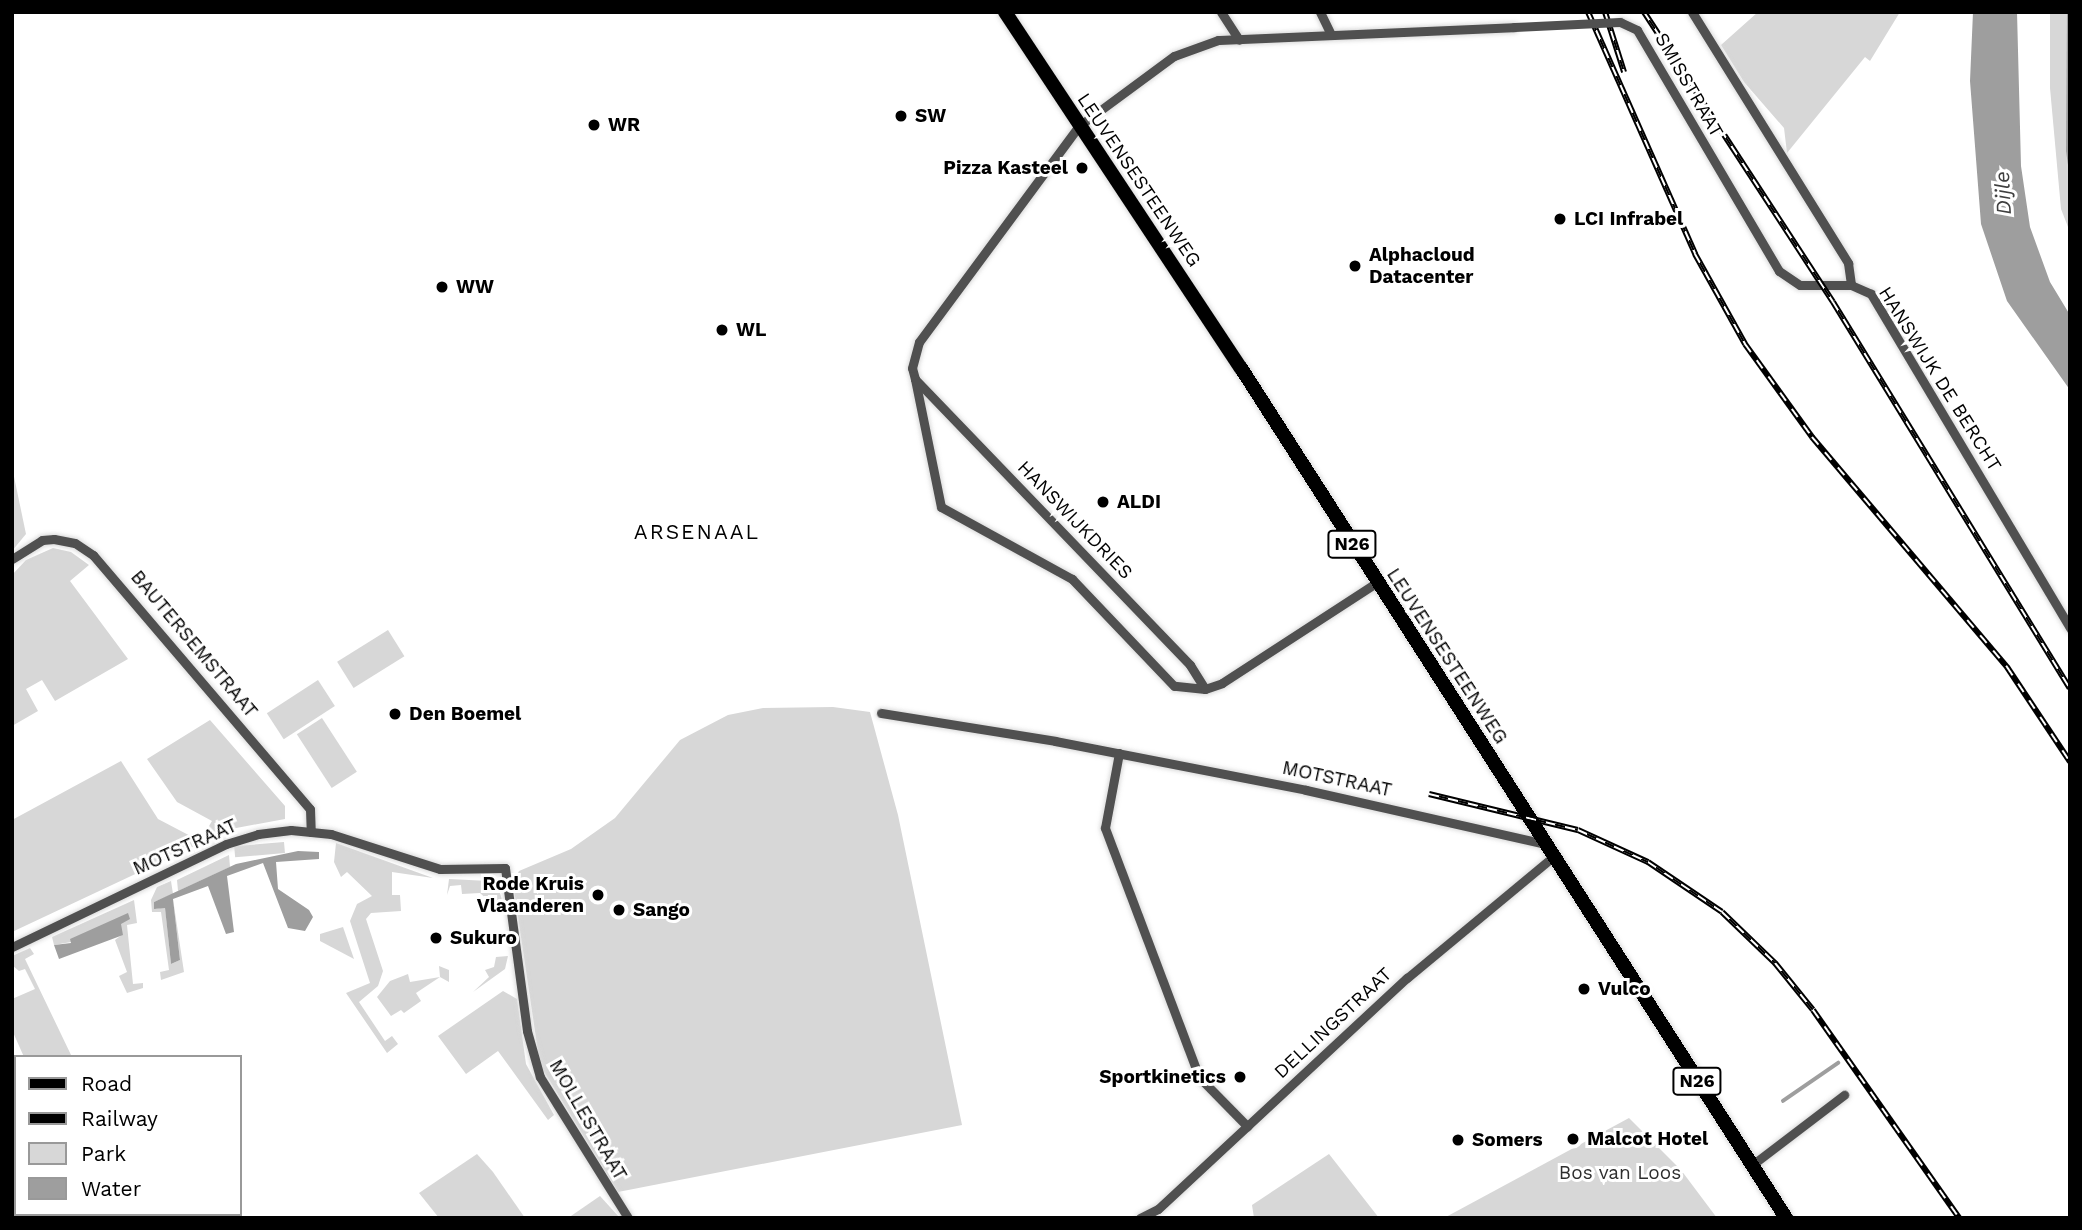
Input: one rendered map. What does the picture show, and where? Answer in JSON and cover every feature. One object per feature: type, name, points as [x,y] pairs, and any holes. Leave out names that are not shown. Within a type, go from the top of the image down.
[{"type":"main road","name":"LEUVENSESTEENWEG","points":[[1005,12],[1786,1218]]},
{"type":"street","points":[[1221,12],[1239,40]]},
{"type":"street","points":[[1320,12],[1331,35]]},
{"type":"street","name":"HANSWIJK DE BERCHT","points":[[1692,12],[1849,263],[1851,285],[1871,294],[2070,628]]},
{"type":"street","name":"SMISSTRAAT","points":[[1079,126],[1188,48],[1218,40],[1620,22],[1637,30],[1779,271],[1800,285],[1851,285]]},
{"type":"street","points":[[1079,126],[919,342],[912,368],[942,507],[1072,579],[1174,686],[1205,689],[1376,583]]},
{"type":"street","name":"HANSWIJKDRIES","points":[[915,379],[1189,665],[1205,689]]},
{"type":"street","name":"BAUTERSEMSTRAAT","points":[[12,559],[42,540],[54,539],[75,543],[93,555],[310,810],[311,832]]},
{"type":"street","name":"MOTSTRAAT","points":[[881,713],[1119,753],[1550,850]]},
{"type":"street","points":[[1119,753],[1105,828],[1199,1077],[1247,1126]]},
{"type":"street","name":"MOTSTRAAT","points":[[12,947],[226,844],[258,834],[311,832],[440,869],[505,868]]},
{"type":"street","name":"DELLINGSTRAAT","points":[[1140,1218],[1158,1209],[1407,978],[1550,850]]},
{"type":"street","name":"MOLLESTRAAT","points":[[505,868],[527,1031],[540,1077],[628,1218]]},
{"type":"street","points":[[1752,1165],[1844,1095]]},
{"type":"green space","points":[[1758,12],[1900,12],[1870,61],[1865,57],[1787,153],[1784,128],[1744,82],[1721,45]]},
{"type":"green space","points":[[2050,12],[2070,12],[2070,232],[2061,209],[2050,88]]},
{"type":"green space","points":[[12,467],[26,534],[12,551]]},
{"type":"green space","points":[[53,548],[71,552],[89,565],[70,581],[128,659],[55,701],[42,680],[26,689],[38,711],[12,726],[12,575],[26,560]]},
{"type":"green space","points":[[388,630],[404,656],[354,688],[337,662]]},
{"type":"green space","points":[[318,680],[335,706],[284,739],[267,713]]},
{"type":"green space","points":[[833,707],[870,712],[898,815],[962,1125],[618,1192],[540,1065],[513,883],[519,871],[571,849],[615,818],[680,740],[728,715],[763,708]]},
{"type":"green space","points":[[322,718],[357,772],[332,788],[297,734]]},
{"type":"green space","points":[[210,720],[285,806],[285,819],[231,829],[12,932],[12,820],[121,761],[158,819],[200,841],[212,821],[177,802],[147,759]]},
{"type":"green space","points":[[284,842],[285,853],[235,857],[234,846]]},
{"type":"green space","points":[[336,843],[433,878],[392,872],[392,895],[400,895],[401,911],[371,913],[366,919],[383,971],[378,986],[359,1002],[385,1041],[392,1036],[398,1044],[387,1053],[346,993],[370,983],[350,921],[357,904],[372,896],[347,872],[341,877],[334,862]]},
{"type":"green space","points":[[229,855],[230,867],[178,891],[177,880]]},
{"type":"green space","points":[[449,879],[489,881],[499,890],[502,900],[490,902],[480,893],[462,894],[461,885],[450,886],[447,895]]},
{"type":"green space","points":[[171,881],[173,894],[154,902],[156,909],[165,907],[171,964],[180,960],[173,899],[184,972],[161,980],[160,972],[169,970],[161,912],[152,912],[151,900],[157,887]]},
{"type":"green space","points":[[134,900],[137,923],[127,925],[133,984],[143,983],[143,988],[127,993],[119,976],[127,972],[115,940],[123,934],[99,927],[71,942],[54,945],[52,937]]},
{"type":"green space","points":[[343,927],[354,959],[320,941],[320,934]]},
{"type":"green space","points":[[30,948],[34,954],[25,959],[71,1055],[23,1055],[12,1030],[12,999],[35,989],[25,969],[19,971],[12,965],[12,956]]},
{"type":"green space","points":[[508,956],[505,969],[473,992],[489,977],[485,970],[494,967],[496,957]]},
{"type":"green space","points":[[439,966],[449,970],[449,982],[440,977]]},
{"type":"green space","points":[[408,974],[410,982],[440,977],[416,993],[421,1001],[404,1013],[401,1010],[391,1016],[377,997],[390,981]]},
{"type":"green space","points":[[503,991],[517,999],[526,1064],[554,1115],[548,1120],[498,1051],[466,1074],[438,1036]]},
{"type":"green space","name":"Bos van Loos","points":[[1629,1118],[1681,1170],[1717,1218],[1444,1218]]},
{"type":"green space","points":[[477,1154],[525,1218],[439,1218],[419,1193]]},
{"type":"green space","points":[[1329,1154],[1379,1218],[1254,1218],[1252,1205]]},
{"type":"green space","points":[[600,1196],[620,1218],[568,1218]]},
{"type":"water","name":"Dijle","points":[[1973,12],[2017,12],[2021,166],[2030,227],[2050,282],[2070,315],[2070,390],[2007,301],[1981,224],[1970,81]]},
{"type":"water","points":[[2067,12],[2070,12],[2070,179],[2066,151]]},
{"type":"water","points":[[298,851],[319,852],[319,859],[276,862],[278,889],[309,910],[313,917],[305,931],[288,928],[263,863],[227,876],[234,932],[226,934],[208,886],[173,899],[180,960],[171,964],[165,908],[154,909],[154,902],[236,864]]},
{"type":"water","points":[[128,913],[130,919],[121,924],[123,935],[59,959],[54,945],[71,943],[70,939]]},
{"type":"waterway","points":[[1783,1101],[1838,1063]]},
{"type":"railway","points":[[1588,12],[1695,254],[1745,344],[1812,437],[2007,667],[2070,762]]},
{"type":"railway","points":[[1605,12],[1624,72]]},
{"type":"railway","points":[[1644,12],[1833,302],[2070,688]]},
{"type":"railway","points":[[1429,794],[1578,830],[1648,862],[1722,912],[1775,963],[1813,1010],[1959,1218]]},
{"type":"place","name":"SW","points":[[901,116]]},
{"type":"place","name":"WR","points":[[594,125]]},
{"type":"place","name":"Pizza Kasteel","points":[[1082,168]]},
{"type":"place","name":"LCI Infrabel","points":[[1560,219]]},
{"type":"place","name":"Alphacloud Datacenter","points":[[1355,266]]},
{"type":"place","name":"WW","points":[[442,287]]},
{"type":"place","name":"WL","points":[[722,330]]},
{"type":"place","name":"ALDI","points":[[1103,502]]},
{"type":"place","name":"Den Boemel","points":[[395,714]]},
{"type":"place","name":"Rode Kruis Vlaanderen","points":[[598,895]]},
{"type":"place","name":"Sango","points":[[619,910]]},
{"type":"place","name":"Sukuro","points":[[436,938]]},
{"type":"place","name":"Vulco","points":[[1584,989]]},
{"type":"place","name":"Sportkinetics","points":[[1240,1077]]},
{"type":"place","name":"Malcot Hotel","points":[[1573,1139]]},
{"type":"place","name":"Somers","points":[[1458,1140]]},
{"type":"district","name":"ARSENAAL","points":[[697,532]]}]
